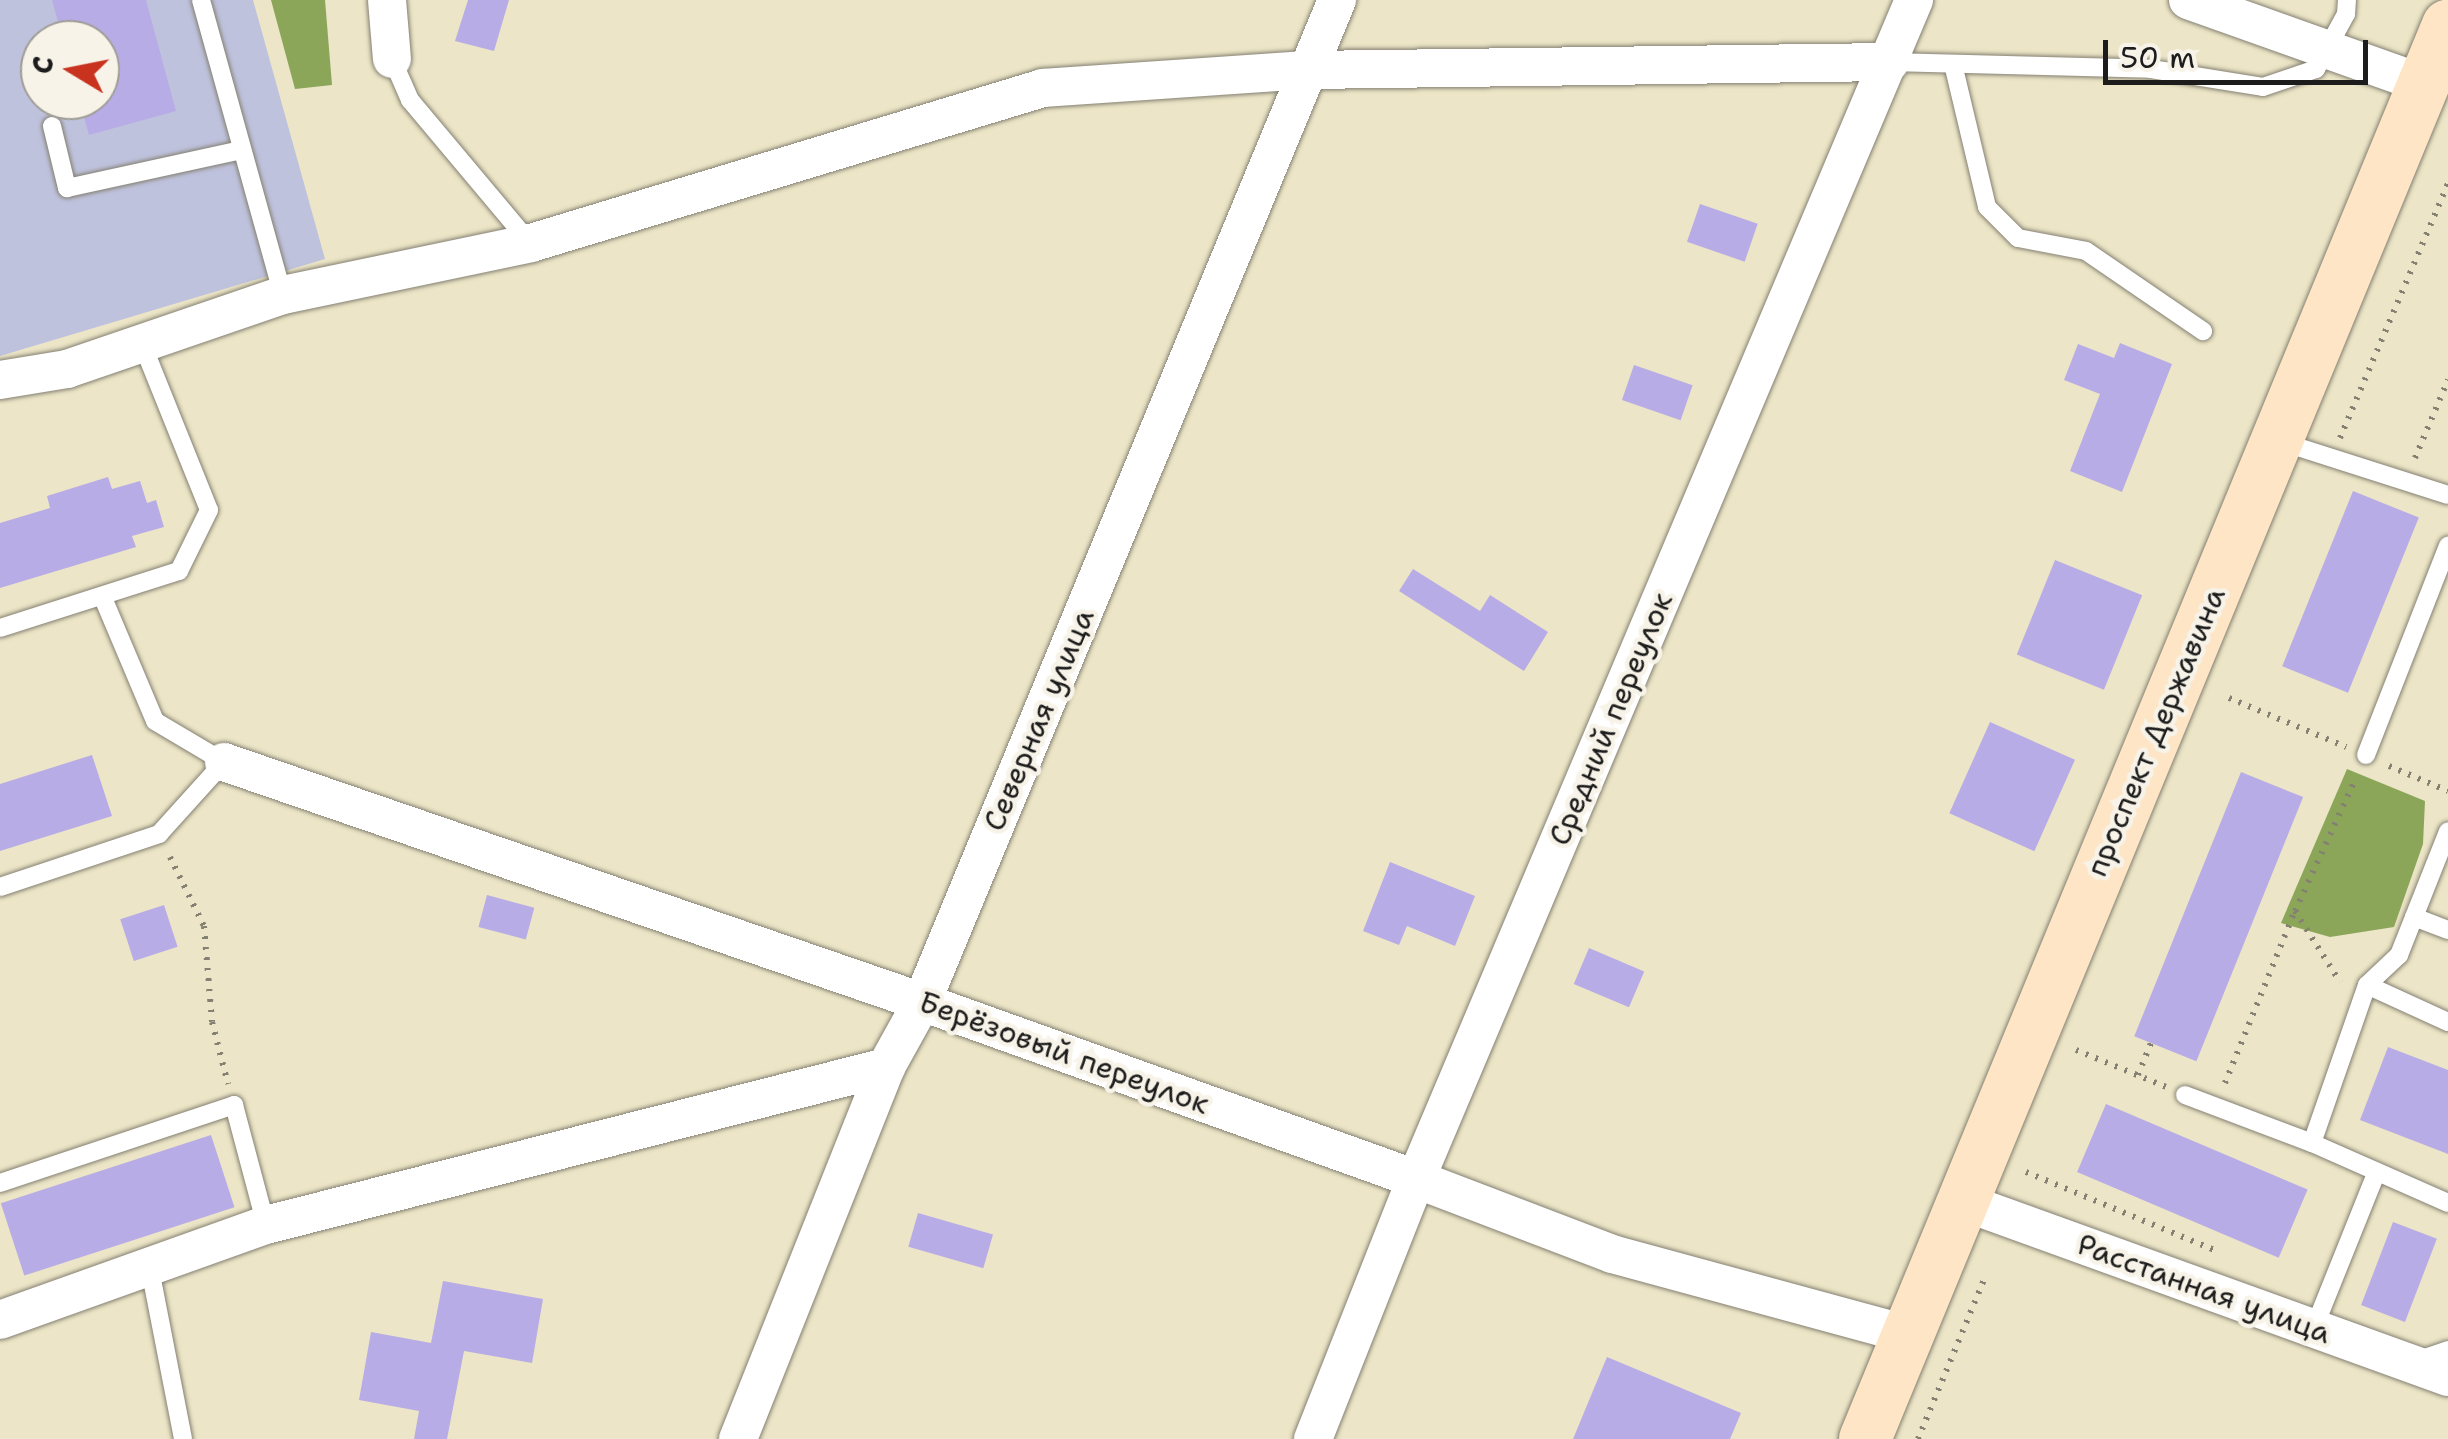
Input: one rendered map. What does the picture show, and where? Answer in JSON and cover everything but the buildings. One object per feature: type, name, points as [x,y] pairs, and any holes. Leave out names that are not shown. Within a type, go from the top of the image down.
[{"type":"main road","name":"проспект Державина","points":[[1865,1439],[2439,56]]},
{"type":"street","points":[[388,0],[392,60]]},
{"type":"street","name":"Северная улица","points":[[738,1439],[886,1066],[922,1002],[1338,0]]},
{"type":"street","name":"Средний переулок","points":[[1312,1439],[1416,1179],[1914,0]]},
{"type":"street","points":[[2188,0],[2328,50],[2439,56]]},
{"type":"street","points":[[6,378],[67,369],[141,340],[282,295],[530,243],[1043,88],[1309,70],[1890,62]]},
{"type":"street","name":"Берёзовый переулок","points":[[224,762],[922,1002],[1416,1179],[1612,1254],[1907,1334]]},
{"type":"street","points":[[0,1320],[266,1225],[886,1066]]},
{"type":"street","name":"Расстанная улица","points":[[1961,1201],[2448,1378]]},
{"type":"lane","points":[[200,0],[282,295]]},
{"type":"lane","points":[[1890,62],[2151,68],[2263,87],[2316,69],[2346,14],[2347,0]]},
{"type":"lane","points":[[392,60],[410,100],[530,243]]},
{"type":"lane","points":[[1953,64],[1987,207],[2018,238],[2086,251],[2204,331]]},
{"type":"lane","points":[[52,126],[68,188],[242,150]]},
{"type":"lane","points":[[0,628],[179,571],[209,510],[141,340]]},
{"type":"lane","points":[[2278,440],[2448,495]]},
{"type":"lane","points":[[2366,756],[2448,546]]},
{"type":"lane","points":[[0,887],[159,834],[224,762],[155,721],[103,598]]},
{"type":"lane","points":[[2312,1144],[2367,985],[2399,955],[2448,832]]},
{"type":"lane","points":[[2414,918],[2448,930]]},
{"type":"lane","points":[[2367,985],[2448,1022]]},
{"type":"lane","points":[[2185,1095],[2312,1144],[2448,1204]]},
{"type":"lane","points":[[0,1182],[234,1105],[266,1225]]},
{"type":"lane","points":[[2314,1328],[2376,1174]]},
{"type":"lane","points":[[150,1269],[183,1439]]},
{"type":"lane","points":[[2409,1362],[2448,1350]]},
{"type":"path","points":[[2332,458],[2448,183]]},
{"type":"path","points":[[2405,482],[2448,380]]},
{"type":"path","points":[[2215,1108],[2295,910],[2366,756]]},
{"type":"path","points":[[159,834],[204,926],[212,1022],[234,1105]]},
{"type":"path","points":[[2295,910],[2359,1013]]},
{"type":"path","points":[[2138,1075],[2151,1043]]},
{"type":"path","points":[[2076,1050],[2185,1095]]},
{"type":"path","points":[[2026,1172],[2220,1253]]},
{"type":"path","points":[[1918,1439],[1985,1277]]},
{"type":"shaded area","points":[[0,0],[253,0],[325,259],[0,356]]},
{"type":"green space","points":[[271,0],[325,0],[332,85],[295,89]]},
{"type":"green space","points":[[2347,769],[2425,801],[2423,844],[2394,927],[2330,937],[2281,923]]}]
